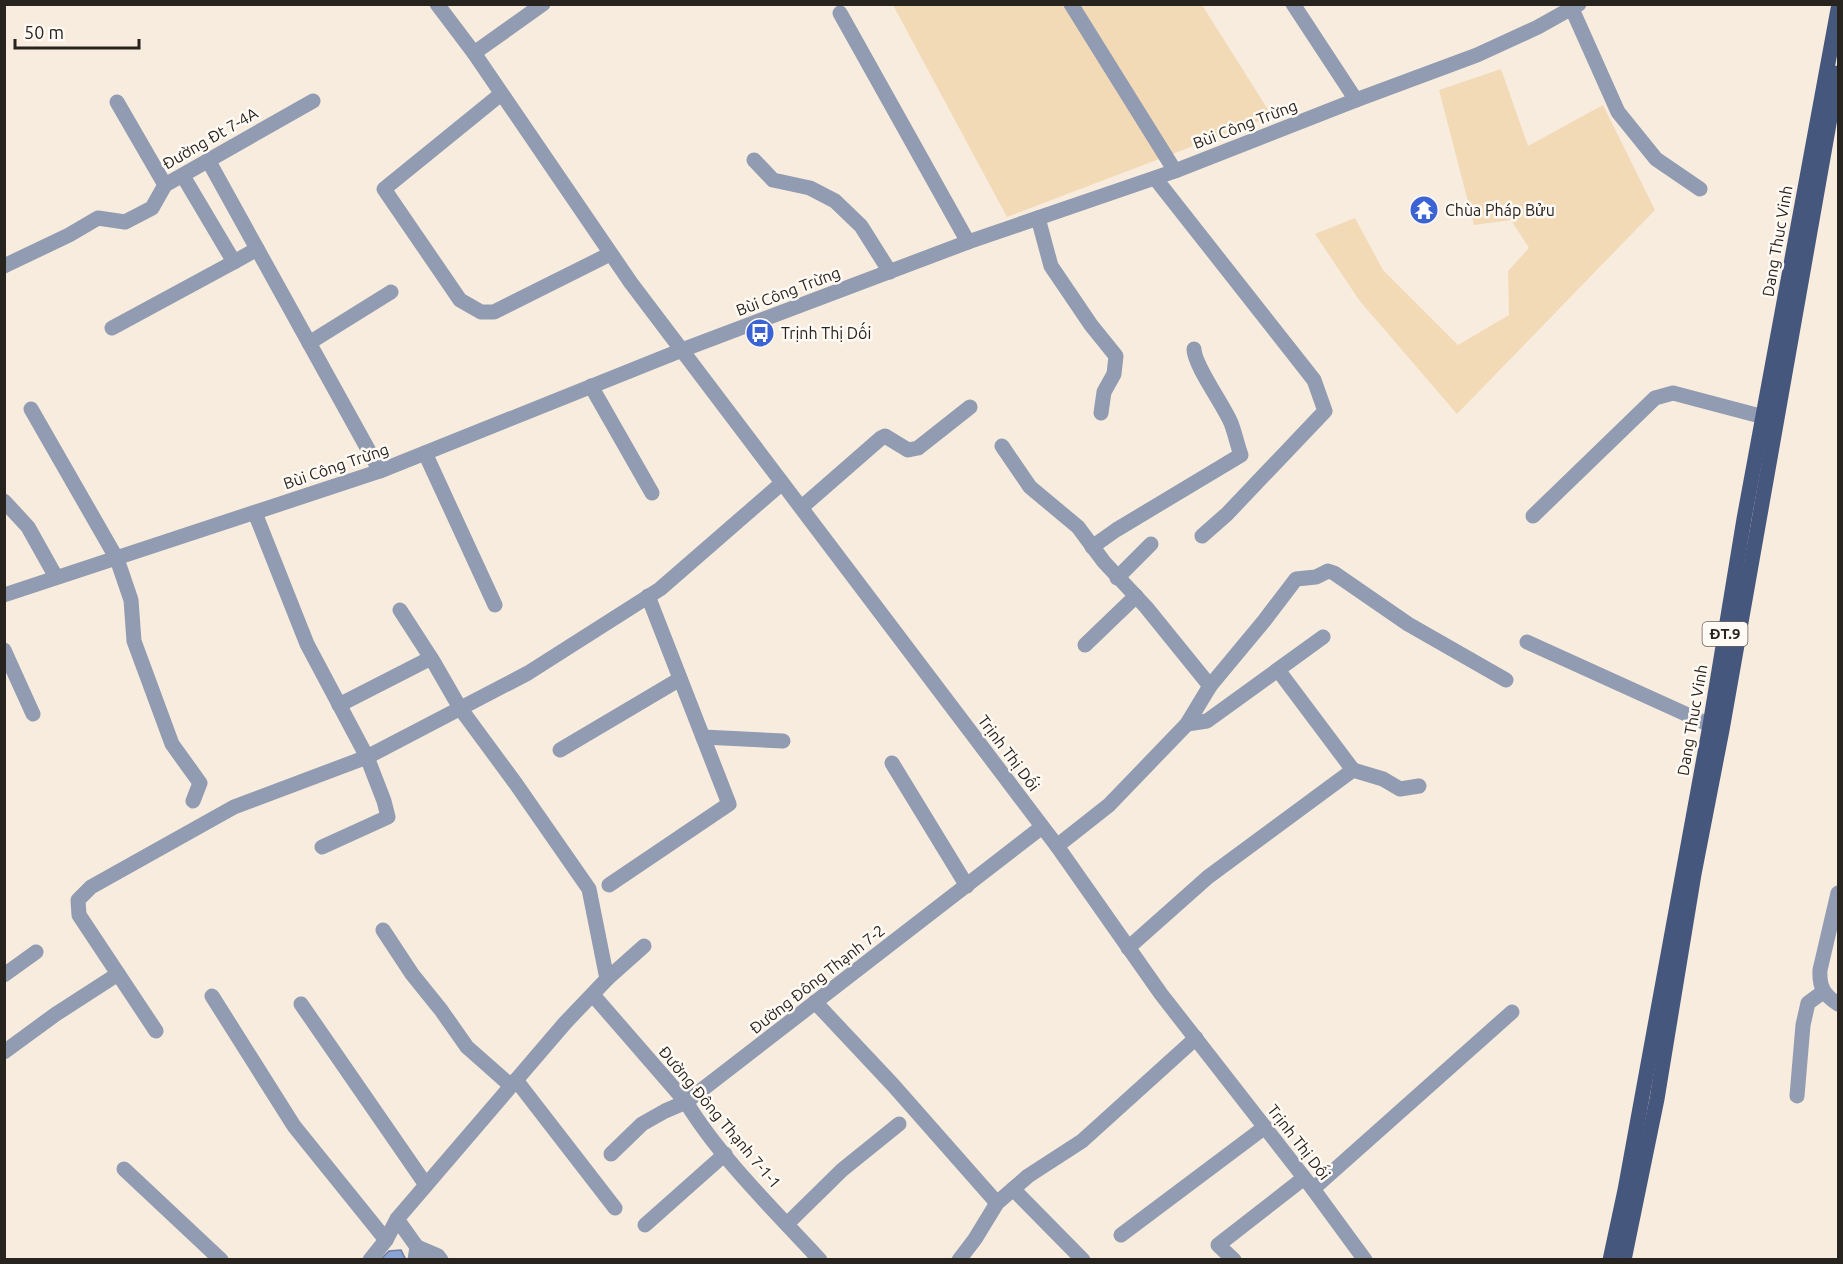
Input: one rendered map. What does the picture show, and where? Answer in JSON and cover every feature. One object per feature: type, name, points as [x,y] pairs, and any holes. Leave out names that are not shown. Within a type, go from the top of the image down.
[{"type":"main road","name":"Dang Thuc Vinh","points":[[1610,1260],[1710,725],[1744,519],[1839,9]]},
{"type":"main road","name":"Dang Thuc Vinh","points":[[1624,1260],[1657,1099],[1694,874],[1834,116],[1839,73]]},
{"type":"street","name":"Trịnh Thị Dối","points":[[437,4],[474,53],[610,254],[1057,846],[1161,994],[1365,1260]]},
{"type":"street","points":[[474,53],[543,4]]},
{"type":"street","points":[[1071,4],[1175,171]]},
{"type":"street","points":[[1295,5],[1356,100]]},
{"type":"street","points":[[1575,7],[1618,112],[1656,159],[1700,189]]},
{"type":"street","name":"Bùi Công Trừng","points":[[4,595],[380,471],[682,350],[968,242],[1175,171],[1477,55],[1575,7]]},
{"type":"street","points":[[840,13],[968,242]]},
{"type":"street","points":[[501,94],[384,189],[390,198],[460,300],[481,312],[494,312],[610,254]]},
{"type":"street","name":"Đường Đt 7-4A","points":[[6,261],[69,235],[98,218],[125,222],[134,218],[152,208],[165,185],[313,100]]},
{"type":"street","points":[[117,102],[165,185]]},
{"type":"street","points":[[208,160],[380,471]]},
{"type":"street","points":[[754,160],[773,180],[810,188],[835,201],[861,226],[890,272]]},
{"type":"street","points":[[183,176],[234,262]]},
{"type":"street","points":[[1155,178],[1314,380],[1325,411],[1227,514],[1202,536]]},
{"type":"street","points":[[1038,218],[1051,266],[1091,325],[1116,356],[1114,374],[1104,392],[1101,413]]},
{"type":"street","points":[[112,328],[256,249]]},
{"type":"street","points":[[309,343],[391,292]]},
{"type":"street","points":[[1092,547],[1116,530],[1241,455],[1231,424],[1194,357],[1194,349]]},
{"type":"street","points":[[591,386],[652,493]]},
{"type":"street","points":[[1533,516],[1655,398],[1673,393],[1764,417]]},
{"type":"street","points":[[802,507],[881,438],[885,436],[891,438],[909,450],[918,448],[970,407]]},
{"type":"street","points":[[30,410],[117,559],[131,600],[134,641],[172,744],[200,783],[193,801]]},
{"type":"street","points":[[1002,446],[1030,487],[1078,527],[1117,578],[1136,596],[1210,686]]},
{"type":"street","points":[[425,453],[495,605]]},
{"type":"street","points":[[156,1031],[79,915],[78,900],[91,887],[234,807],[367,757],[528,673],[660,589],[782,483]]},
{"type":"street","points":[[4,501],[28,527],[56,577]]},
{"type":"street","points":[[255,513],[307,644],[367,757],[388,817],[322,847]]},
{"type":"street","points":[[1117,578],[1151,544]]},
{"type":"street","points":[[1057,846],[1109,805],[1187,724],[1210,686],[1296,579],[1316,577],[1328,571],[1334,573],[1408,624],[1506,680]]},
{"type":"street","points":[[609,885],[729,804],[648,596]]},
{"type":"street","points":[[1084,645],[1136,596]]},
{"type":"street","points":[[400,610],[460,708],[589,889],[607,979]]},
{"type":"street","points":[[1187,724],[1207,721],[1323,637]]},
{"type":"street","points":[[1527,642],[1710,725]]},
{"type":"street","points":[[4,650],[33,714]]},
{"type":"street","points":[[339,705],[431,658]]},
{"type":"street","points":[[1278,669],[1353,770],[1383,779],[1400,789],[1419,786]]},
{"type":"street","points":[[560,750],[680,679]]},
{"type":"street","points":[[703,737],[783,741]]},
{"type":"street","points":[[892,763],[967,886]]},
{"type":"street","points":[[1128,948],[1208,877],[1353,770]]},
{"type":"street","name":"Đường Đông Thạnh 7-2","points":[[611,1154],[642,1124],[686,1102],[1042,827]]},
{"type":"street","points":[[1839,893],[1820,970],[1823,992],[1839,1004]]},
{"type":"street","points":[[383,930],[412,974],[467,1047],[514,1083],[615,1208]]},
{"type":"street","points":[[370,1260],[386,1240],[397,1219],[565,1023],[607,979],[644,946]]},
{"type":"street","points":[[4,975],[36,952]]},
{"type":"street","points":[[4,1052],[56,1014],[118,974]]},
{"type":"street","points":[[1797,1096],[1803,1025],[1808,1002],[1823,992]]},
{"type":"street","name":"Đường Đông Thạnh 7-1-1","points":[[593,995],[686,1102],[697,1120],[725,1154],[820,1260]]},
{"type":"street","points":[[212,996],[294,1126],[386,1240]]},
{"type":"street","points":[[815,1002],[998,1203]]},
{"type":"street","points":[[301,1004],[426,1185]]},
{"type":"street","points":[[1234,1260],[1218,1245],[1308,1184],[1512,1012]]},
{"type":"street","points":[[959,1260],[998,1203],[1028,1176],[1082,1142],[1196,1038]]},
{"type":"street","points":[[787,1224],[842,1170],[899,1124]]},
{"type":"street","points":[[1120,1234],[1265,1127]]},
{"type":"street","points":[[645,1225],[725,1154]]},
{"type":"street","points":[[124,1169],[221,1260]]},
{"type":"street","points":[[1013,1189],[1083,1260]]},
{"type":"street","points":[[397,1219],[416,1253],[438,1256],[441,1260]]},
{"type":"shaded area","points":[[893,5],[1202,5],[1272,116],[1007,217]]},
{"type":"shaded area","points":[[1501,69],[1528,146],[1603,105],[1655,210],[1457,414],[1359,300],[1315,234],[1355,218],[1383,270],[1458,345],[1509,315],[1508,271],[1529,248],[1511,220],[1474,225],[1439,90]]},
{"type":"water","points":[[401,1250],[406,1260],[380,1260],[389,1251]]},
{"type":"place","name":"Chùa Pháp Bửu","points":[[1424,210]]},
{"type":"place","name":"Trịnh Thị Dối","points":[[760,333]]}]
